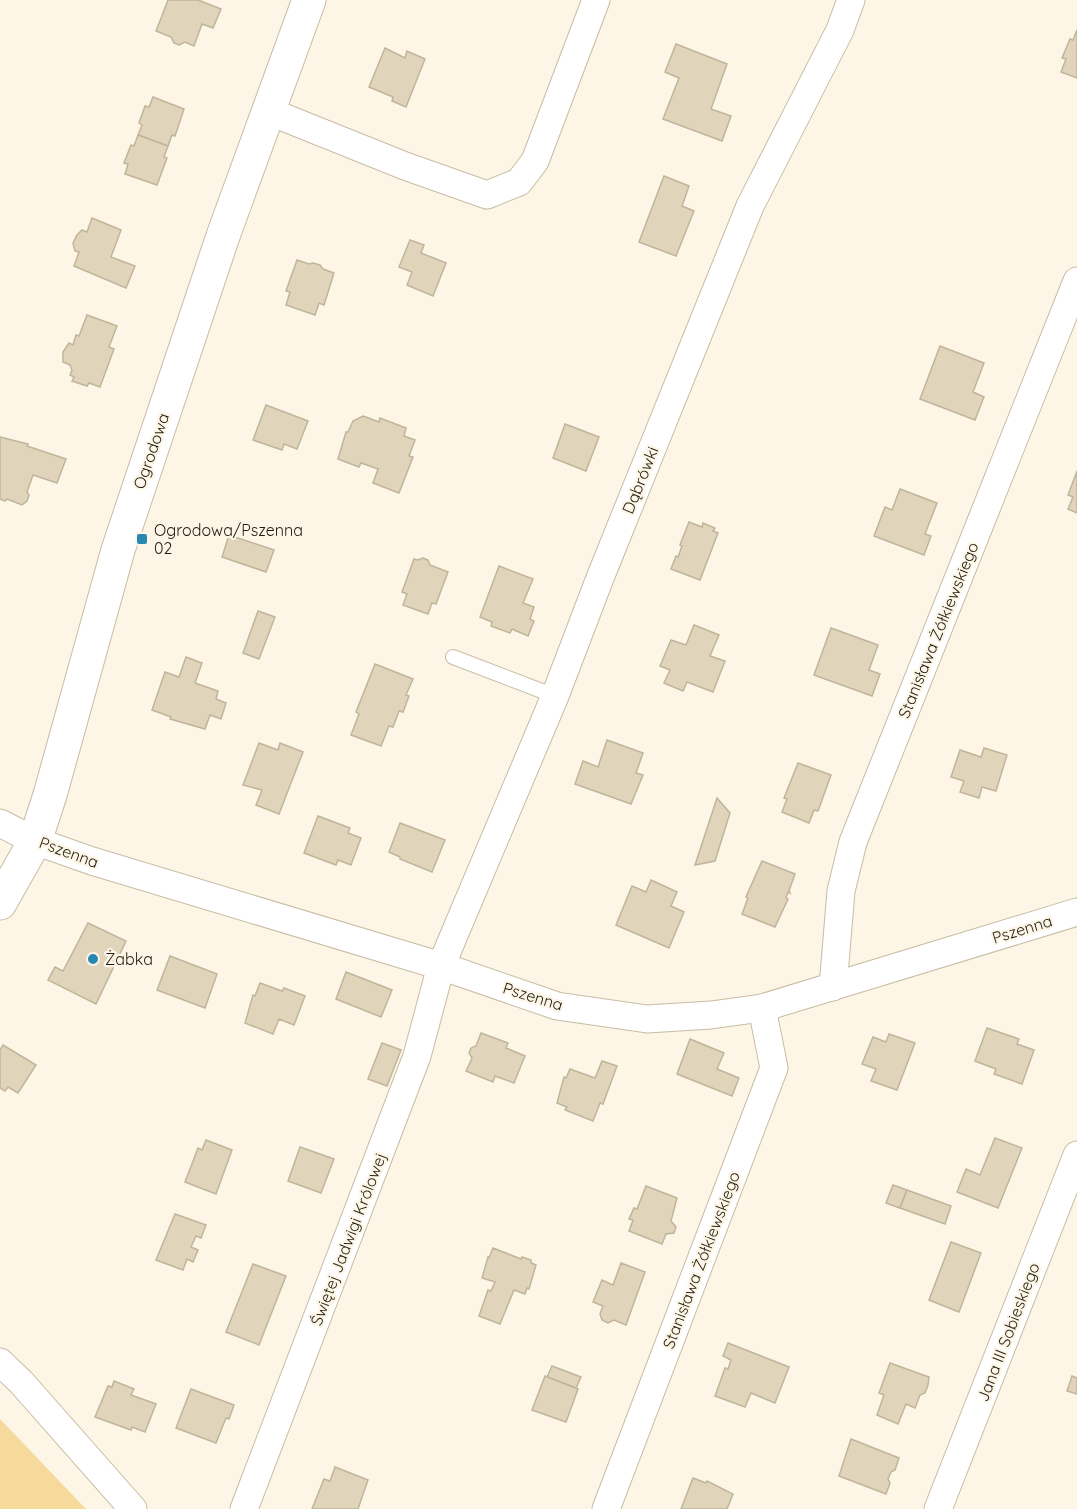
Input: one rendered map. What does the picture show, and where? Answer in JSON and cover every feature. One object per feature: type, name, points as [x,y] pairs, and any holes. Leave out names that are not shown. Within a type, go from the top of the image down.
[{"type":"street","name":"Ogrodowa","points":[[0,903],[35,841],[50,795],[118,550],[220,247],[309,0]]},
{"type":"street","points":[[268,111],[405,166],[487,195],[519,182],[535,161],[596,0]]},
{"type":"street","name":"Dąbrówki","points":[[441,966],[555,696],[604,567],[750,206],[840,30],[851,0]]},
{"type":"street","name":"Stanisława Żółkiewskiego","points":[[833,987],[841,891],[853,842],[1077,281]]},
{"type":"street","name":"Pszenna","points":[[0,823],[35,841],[92,861],[441,966],[557,1006],[647,1018],[711,1015],[762,1008],[1077,912]]},
{"type":"street","name":"Świętej Jadwigi Królowej","points":[[244,1509],[417,1056],[441,966]]},
{"type":"street","name":"Stanisława Żółkiewskiego","points":[[606,1509],[774,1068],[762,1008]]},
{"type":"street","name":"Jana III Sobieskiego","points":[[938,1509],[1077,1155]]},
{"type":"street","points":[[0,1362],[21,1382],[133,1509]]},
{"type":"lane","points":[[453,657],[555,696]]},
{"type":"shaded area","points":[[0,1419],[86,1509],[0,1509]]},
{"type":"building","points":[[168,0],[198,0],[221,9],[213,28],[202,24],[194,46],[185,42],[179,45],[174,43],[171,37],[156,31]]},
{"type":"building","points":[[1077,30],[1077,78],[1061,72],[1066,59],[1062,58],[1070,39],[1073,40]]},
{"type":"building","points":[[676,44],[727,64],[711,109],[731,116],[722,141],[663,119],[679,78],[665,72]]},
{"type":"building","points":[[385,48],[405,58],[407,51],[425,59],[406,107],[392,101],[393,97],[369,87]]},
{"type":"building","points":[[153,97],[184,109],[175,136],[172,135],[168,146],[138,135],[142,125],[139,123],[145,106],[149,107]]},
{"type":"building","points":[[138,135],[168,146],[164,157],[167,158],[157,185],[125,174],[128,164],[124,163]]},
{"type":"building","points":[[664,176],[689,186],[682,206],[694,211],[676,256],[639,242]]},
{"type":"building","points":[[92,218],[121,230],[111,257],[135,266],[126,288],[74,266],[79,252],[75,251],[73,243],[82,230],[87,232]]},
{"type":"building","points":[[410,240],[424,245],[421,253],[446,263],[433,296],[407,285],[412,272],[399,267]]},
{"type":"building","points":[[297,260],[320,265],[323,269],[334,273],[324,305],[319,303],[315,315],[286,305],[290,292],[286,291]]},
{"type":"building","points":[[87,315],[117,326],[109,347],[114,349],[100,387],[72,381],[74,377],[70,375],[72,370],[70,365],[63,362],[63,352],[69,343],[73,345],[76,335],[79,336]]},
{"type":"building","points":[[940,346],[984,363],[973,392],[984,397],[975,420],[920,399]]},
{"type":"building","points":[[266,405],[308,421],[297,449],[284,444],[282,450],[253,440]]},
{"type":"building","points":[[363,416],[379,422],[380,418],[406,428],[404,436],[415,440],[409,456],[413,457],[399,493],[373,483],[378,469],[361,463],[359,467],[338,459],[346,432],[353,421]]},
{"type":"building","points":[[565,424],[599,437],[586,471],[553,458]]},
{"type":"building","points":[[0,437],[28,444],[27,446],[66,459],[57,483],[33,475],[27,492],[29,495],[27,501],[22,505],[7,499],[5,501],[0,499]]},
{"type":"building","points":[[1077,471],[1077,513],[1068,509],[1073,497],[1068,495]]},
{"type":"building","points":[[900,489],[937,503],[925,534],[931,536],[924,555],[874,536],[885,507],[892,510]]},
{"type":"building","points":[[689,522],[702,527],[703,523],[715,528],[713,531],[718,533],[700,580],[671,569],[676,556],[678,557]]},
{"type":"building","points":[[229,535],[274,550],[266,572],[222,557]]},
{"type":"building","points":[[414,559],[428,560],[430,565],[448,572],[436,604],[432,603],[428,614],[403,605],[407,594],[402,592]]},
{"type":"building","points":[[499,566],[533,579],[523,603],[534,607],[530,619],[534,621],[528,636],[512,629],[510,633],[491,626],[492,622],[480,617]]},
{"type":"building","points":[[258,611],[275,617],[259,659],[243,653]]},
{"type":"building","points":[[694,625],[719,635],[710,656],[725,661],[713,692],[687,682],[683,691],[664,683],[670,670],[660,666],[671,640],[686,645]]},
{"type":"building","points":[[831,628],[878,645],[869,670],[880,674],[872,696],[814,675]]},
{"type":"building","points":[[186,657],[202,663],[195,683],[218,691],[216,699],[226,703],[221,719],[210,715],[205,729],[170,719],[171,717],[152,710],[165,672],[179,677]]},
{"type":"building","points":[[375,664],[413,679],[406,695],[409,696],[403,712],[399,711],[393,727],[389,726],[381,746],[351,735],[359,714],[356,712]]},
{"type":"building","points":[[607,740],[643,753],[636,773],[643,775],[631,804],[575,784],[583,761],[598,767]]},
{"type":"building","points":[[259,743],[278,750],[280,743],[303,752],[279,814],[256,805],[262,790],[243,785]]},
{"type":"building","points":[[984,748],[1007,755],[996,791],[982,787],[979,798],[960,792],[964,781],[951,777],[960,750],[981,757]]},
{"type":"building","points":[[798,763],[831,775],[818,811],[814,810],[809,823],[782,812],[787,799],[784,798]]},
{"type":"building","points":[[717,798],[730,813],[715,861],[695,865]]},
{"type":"building","points":[[318,816],[350,828],[348,833],[361,838],[351,865],[338,860],[336,865],[304,853]]},
{"type":"building","points":[[400,823],[445,840],[432,872],[389,852]]},
{"type":"building","points":[[762,861],[795,874],[790,893],[788,892],[786,898],[788,899],[775,927],[742,914],[748,898],[746,897]]},
{"type":"building","points":[[651,880],[677,892],[671,906],[684,912],[669,948],[616,925],[632,886],[646,892]]},
{"type":"building","name":"Żabka","points":[[88,923],[126,941],[96,1004],[48,980],[55,967],[63,971]]},
{"type":"building","points":[[170,956],[217,974],[205,1008],[157,990]]},
{"type":"building","points":[[346,972],[392,990],[381,1017],[336,999]]},
{"type":"building","points":[[260,983],[282,991],[284,988],[305,996],[294,1025],[279,1019],[273,1034],[245,1023],[253,995],[255,996]]},
{"type":"building","points":[[987,1028],[1019,1039],[1017,1044],[1034,1050],[1022,1084],[994,1074],[996,1069],[975,1061]]},
{"type":"building","points":[[481,1033],[508,1043],[506,1048],[525,1056],[514,1083],[495,1076],[493,1082],[466,1071],[472,1058],[469,1053],[471,1048],[476,1046]]},
{"type":"building","points":[[889,1034],[915,1043],[897,1090],[871,1081],[876,1069],[862,1064],[873,1037],[886,1042]]},
{"type":"building","points":[[690,1039],[724,1053],[717,1069],[739,1078],[732,1096],[677,1074]]},
{"type":"building","points":[[382,1043],[401,1050],[387,1086],[368,1079]]},
{"type":"building","points":[[3,1045],[36,1065],[18,1093],[8,1087],[5,1091],[0,1088],[0,1050]]},
{"type":"building","points":[[602,1061],[617,1066],[603,1104],[600,1103],[593,1121],[565,1110],[567,1107],[557,1103],[564,1077],[566,1078],[570,1069],[595,1078]]},
{"type":"building","points":[[995,1138],[1022,1148],[998,1208],[957,1192],[966,1169],[980,1175]]},
{"type":"building","points":[[206,1140],[232,1150],[216,1194],[185,1182],[198,1148],[202,1150]]},
{"type":"building","points":[[300,1147],[334,1159],[321,1193],[288,1181]]},
{"type":"building","points":[[893,1185],[907,1190],[900,1208],[886,1203]]},
{"type":"building","points":[[646,1186],[677,1198],[671,1221],[676,1227],[674,1233],[666,1234],[662,1244],[629,1231],[633,1220],[629,1219],[634,1208],[637,1209]]},
{"type":"building","points":[[907,1190],[951,1206],[945,1224],[900,1208]]},
{"type":"building","points":[[175,1214],[206,1225],[201,1238],[196,1236],[191,1247],[198,1250],[193,1262],[187,1259],[183,1270],[156,1260]]},
{"type":"building","points":[[951,1242],[981,1253],[959,1312],[929,1300]]},
{"type":"building","points":[[493,1248],[521,1259],[522,1257],[531,1260],[531,1263],[536,1265],[529,1289],[527,1288],[525,1294],[514,1290],[500,1324],[479,1316],[488,1290],[491,1291],[495,1282],[482,1278]]},
{"type":"building","points":[[621,1263],[645,1272],[626,1325],[614,1320],[608,1323],[602,1320],[600,1314],[603,1306],[593,1302],[602,1280],[613,1285]]},
{"type":"building","points":[[253,1264],[286,1276],[259,1345],[226,1332]]},
{"type":"building","points":[[728,1343],[789,1367],[775,1403],[751,1393],[745,1407],[715,1396],[725,1368],[728,1369],[731,1360],[723,1356]]},
{"type":"building","points":[[890,1363],[929,1377],[925,1393],[920,1395],[915,1408],[906,1404],[898,1424],[877,1415],[884,1395],[879,1393]]},
{"type":"building","points":[[552,1366],[581,1377],[576,1388],[547,1377]]},
{"type":"building","points":[[545,1376],[578,1389],[566,1422],[532,1410]]},
{"type":"building","points":[[1072,1376],[1077,1378],[1077,1394],[1067,1391]]},
{"type":"building","points":[[114,1381],[134,1389],[131,1395],[156,1404],[145,1432],[132,1427],[131,1430],[95,1417],[108,1386],[112,1387]]},
{"type":"building","points":[[191,1389],[234,1405],[216,1443],[176,1428]]},
{"type":"building","points":[[851,1439],[899,1458],[895,1470],[891,1472],[888,1479],[890,1483],[886,1494],[839,1476]]},
{"type":"building","points":[[335,1467],[368,1480],[358,1509],[312,1509],[324,1479],[330,1481]]},
{"type":"building","points":[[693,1478],[706,1483],[707,1481],[733,1494],[727,1509],[681,1509]]},
{"type":"place","name":"Ogrodowa/Pszenna 02","points":[[142,539]]},
{"type":"place","name":"Żabka","points":[[93,959]]}]
